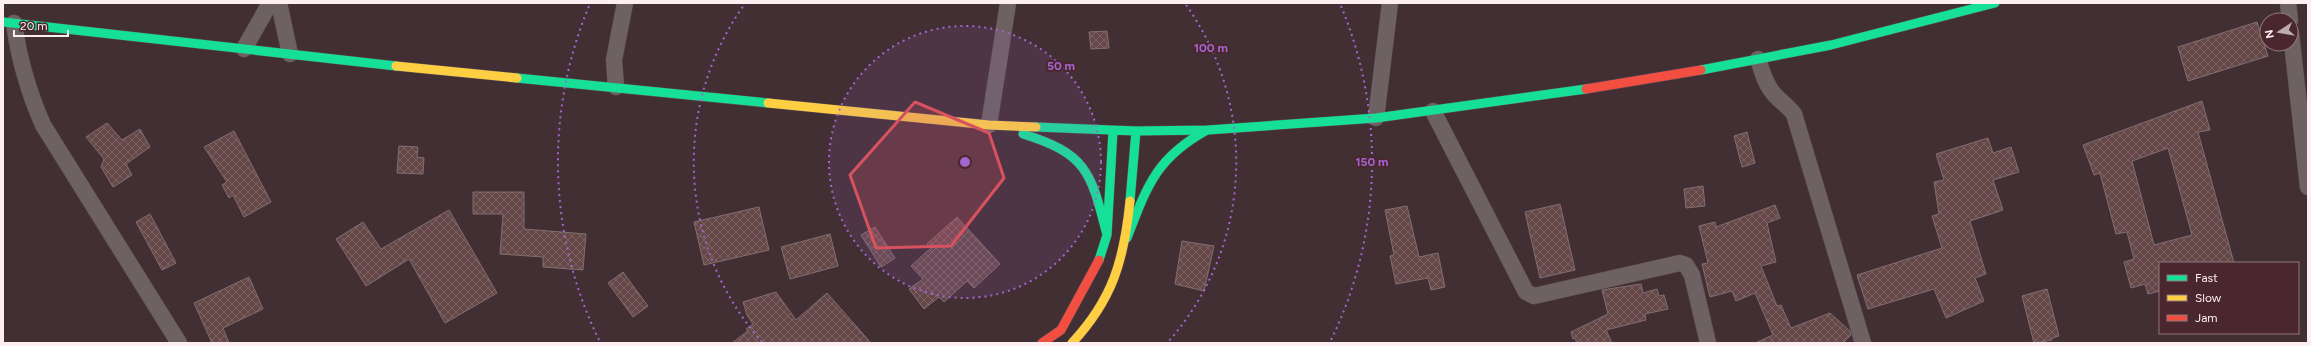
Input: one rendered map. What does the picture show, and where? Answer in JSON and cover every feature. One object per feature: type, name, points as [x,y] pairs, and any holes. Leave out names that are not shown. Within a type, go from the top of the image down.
[{"type":"main road","points":[[8,23],[290,54],[989,125],[1136,131],[1208,130],[1376,118],[1637,82],[1831,45],[1995,3]]},
{"type":"main road","points":[[989,125],[1045,140],[1077,158],[1085,167],[1094,184],[1107,235]]},
{"type":"main road","points":[[1126,238],[1149,184],[1162,162],[1194,136],[1208,130]]},
{"type":"main road","points":[[1042,343],[1061,330],[1099,260],[1107,235],[1113,131]]},
{"type":"main road","points":[[1072,343],[1081,336],[1103,306],[1118,276],[1126,238],[1136,131]]},
{"type":"street","points":[[244,49],[270,3]]},
{"type":"street","points":[[279,3],[290,54]]},
{"type":"street","points":[[616,87],[614,60],[626,3]]},
{"type":"street","points":[[989,125],[1008,3]]},
{"type":"street","points":[[1376,118],[1390,3]]},
{"type":"street","points":[[8,23],[33,103],[43,125],[179,343]]},
{"type":"street","points":[[2293,52],[2308,188]]},
{"type":"street","points":[[1758,59],[1764,78],[1774,94],[1787,105],[1794,114],[1863,343]]},
{"type":"street","points":[[1433,110],[1526,292],[1534,296],[1680,263],[1686,265],[1692,275],[1708,343]]},
{"type":"highlighted area","points":[[915,102],[989,133],[1004,178],[951,246],[876,248],[850,175]]},
{"type":"building","points":[[2257,22],[2259,28],[2259,52],[2267,52],[2268,56],[2188,81],[2178,47]]},
{"type":"building","points":[[1107,31],[1109,48],[1091,49],[1089,32]]},
{"type":"building","points":[[2202,101],[2210,130],[2198,132],[2234,262],[2159,262],[2159,291],[2148,294],[2145,284],[2131,288],[2124,262],[2134,259],[2127,232],[2116,234],[2100,173],[2094,175],[2083,145]],"holes":[[[2168,148],[2192,235],[2154,245],[2132,161]]]},
{"type":"building","points":[[107,123],[122,140],[140,129],[150,147],[126,164],[132,175],[113,187],[101,167],[104,159],[86,137]]},
{"type":"building","points":[[234,131],[271,202],[244,217],[233,195],[229,198],[222,185],[227,182],[204,147]]},
{"type":"building","points":[[1747,132],[1755,163],[1742,167],[1734,136]]},
{"type":"building","points":[[1988,138],[1993,153],[2011,147],[2019,172],[1993,180],[2003,210],[1970,221],[1986,274],[1975,278],[1984,301],[1946,318],[1934,289],[1868,309],[1857,275],[1942,248],[1932,216],[1939,214],[1934,182],[1944,180],[1936,154]]},
{"type":"building","points":[[399,146],[418,147],[417,157],[424,158],[423,174],[397,173]]},
{"type":"building","points":[[1703,186],[1705,206],[1686,208],[1684,189]]},
{"type":"building","points":[[473,192],[524,192],[524,229],[586,234],[583,270],[543,267],[543,257],[500,254],[503,214],[473,214]]},
{"type":"building","points":[[1560,204],[1575,270],[1540,278],[1525,212]]},
{"type":"building","points":[[1775,205],[1780,218],[1767,223],[1776,262],[1761,266],[1777,306],[1781,305],[1791,328],[1830,313],[1850,331],[1851,335],[1843,343],[1755,343],[1773,335],[1755,293],[1736,301],[1732,291],[1710,297],[1702,264],[1708,263],[1699,226],[1715,222],[1716,227]]},
{"type":"building","points":[[1407,206],[1419,257],[1438,253],[1445,287],[1431,290],[1428,278],[1396,284],[1390,256],[1394,255],[1385,210]]},
{"type":"building","points":[[759,207],[769,250],[704,265],[694,222]]},
{"type":"building","points":[[449,210],[497,293],[445,323],[409,259],[366,286],[336,239],[363,222],[381,249]]},
{"type":"building","points":[[150,214],[176,263],[162,270],[136,222]]},
{"type":"building","points":[[957,217],[1000,264],[974,288],[967,281],[944,302],[939,297],[924,309],[909,289],[923,279],[911,266],[931,248],[927,244]]},
{"type":"building","points":[[875,227],[895,258],[881,267],[861,235]]},
{"type":"building","points":[[830,234],[838,266],[790,279],[781,247]]},
{"type":"building","points":[[1182,241],[1214,246],[1204,291],[1175,284]]},
{"type":"building","points":[[623,272],[648,306],[633,317],[608,283]]},
{"type":"building","points":[[249,277],[263,309],[223,328],[229,343],[212,343],[194,303]]},
{"type":"building","points":[[1641,284],[1643,293],[1657,289],[1659,296],[1664,295],[1668,309],[1645,314],[1646,320],[1606,330],[1612,343],[1577,343],[1575,338],[1573,339],[1571,332],[1608,314],[1602,290]]},
{"type":"building","points":[[2047,289],[2059,336],[2052,338],[2052,340],[2034,343],[2022,296]]},
{"type":"building","points":[[776,292],[796,320],[827,293],[871,343],[732,343],[748,331],[746,329],[753,324],[747,315],[743,302]]},
{"type":"traffic: fast","points":[[1701,70],[1831,45],[1995,3]]},
{"type":"traffic: fast","points":[[3,22],[396,66]]},
{"type":"traffic: fast","points":[[517,78],[768,103]]},
{"type":"traffic: fast","points":[[1036,127],[1136,131],[1208,130],[1376,118],[1586,89]]},
{"type":"traffic: fast","points":[[1127,238],[1141,203],[1155,175],[1176,151],[1207,130]]},
{"type":"traffic: fast","points":[[1099,260],[1107,235],[1113,131]]},
{"type":"traffic: fast","points":[[1130,201],[1136,131]]},
{"type":"traffic: fast","points":[[1023,134],[1045,142],[1074,158],[1091,181],[1107,235]]},
{"type":"traffic: slow","points":[[396,66],[517,78]]},
{"type":"traffic: slow","points":[[768,103],[989,125],[1036,127]]},
{"type":"traffic: slow","points":[[1072,343],[1098,311],[1114,278],[1124,242],[1130,201]]},
{"type":"traffic: jam","points":[[1586,89],[1701,70]]},
{"type":"traffic: jam","points":[[1042,343],[1061,330],[1099,260]]}]
